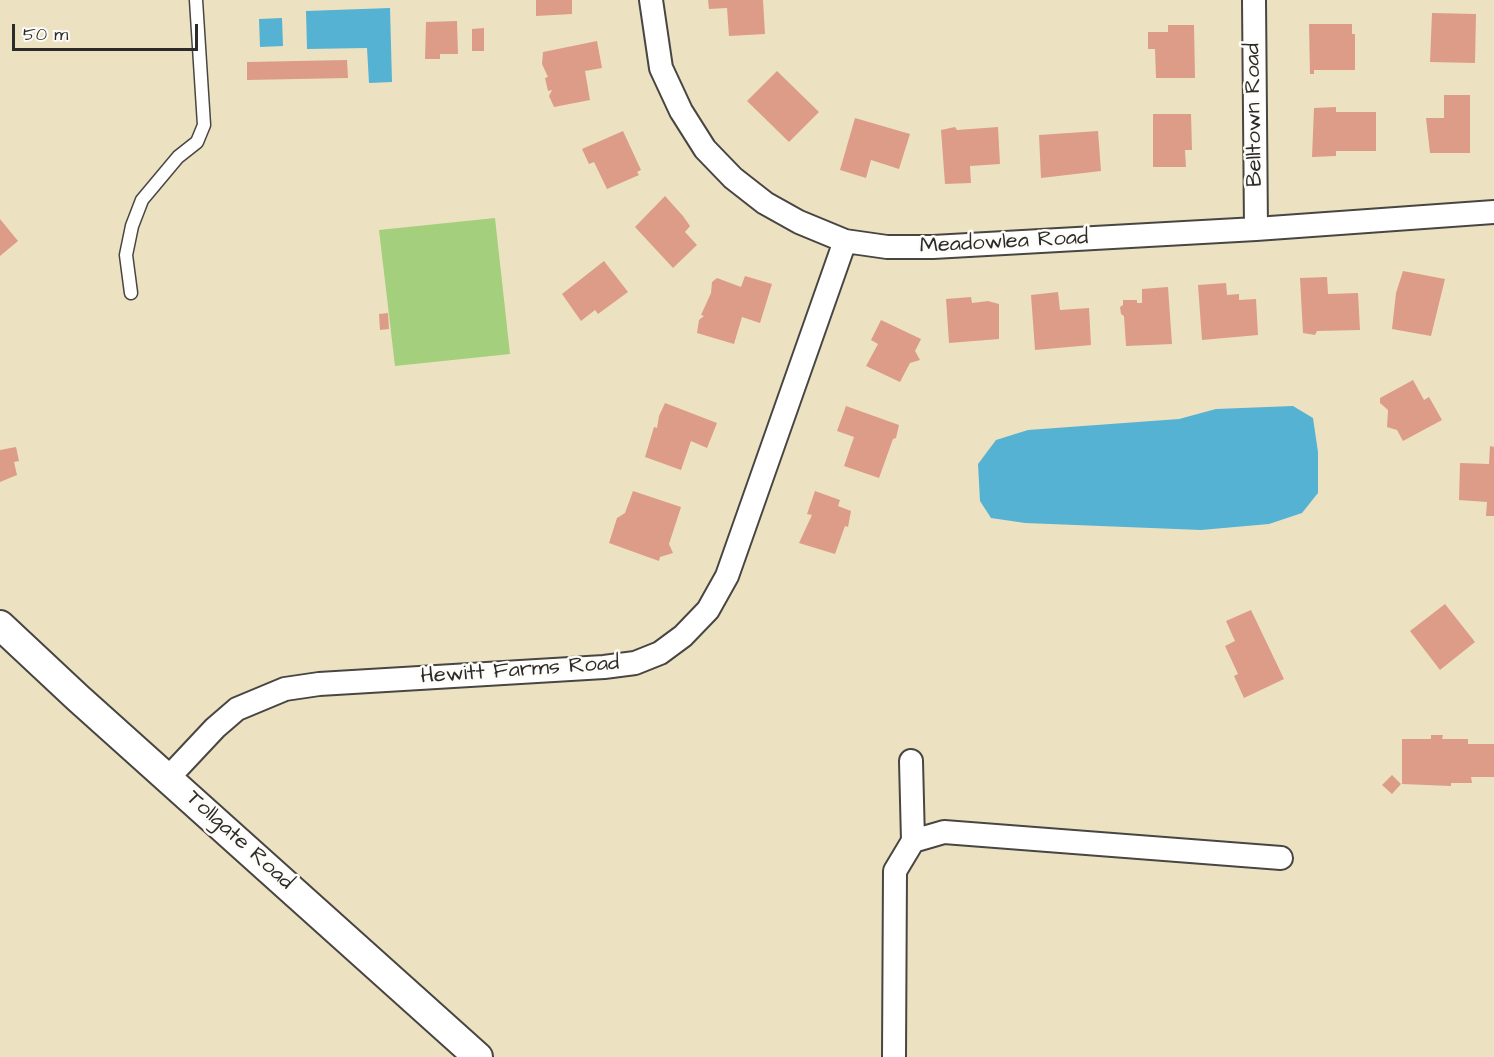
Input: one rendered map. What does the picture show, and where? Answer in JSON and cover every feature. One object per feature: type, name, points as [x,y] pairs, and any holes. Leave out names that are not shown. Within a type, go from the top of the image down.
[{"type":"street","name":"Meadowlea Road","points":[[651,0],[662,68],[681,111],[705,149],[733,178],[765,203],[799,222],[845,241],[887,247],[933,247],[1256,230],[1494,212]]},
{"type":"street","name":"Belltown Road","points":[[1254,0],[1256,230]]},
{"type":"street","name":"Hewitt Farms Road","points":[[168,777],[215,728],[237,709],[285,688],[635,663],[660,653],[683,636],[708,610],[727,576],[845,241]]},
{"type":"street","name":"Tollgate Road","points":[[0,625],[78,698],[478,1057]]},
{"type":"street","points":[[894,1057],[895,871],[913,841],[911,761]]},
{"type":"street","points":[[913,841],[944,832],[1281,858]]},
{"type":"lane","points":[[131,293],[126,255],[135,217],[150,192],[178,157],[197,142],[204,125],[196,0]]},
{"type":"green space","points":[[495,218],[510,354],[395,366],[379,230]]},
{"type":"water","points":[[390,8],[392,82],[369,83],[367,48],[307,49],[306,11]]},
{"type":"water","points":[[282,18],[283,46],[260,47],[259,19]]},
{"type":"water","points":[[1293,406],[1313,418],[1318,452],[1318,493],[1302,513],[1269,524],[1201,530],[1025,523],[991,518],[980,501],[978,464],[996,440],[1028,430],[1179,419],[1216,409]]},
{"type":"building","points":[[536,0],[572,0],[572,14],[536,16]]},
{"type":"building","points":[[708,0],[763,0],[765,34],[729,36],[727,8],[709,9]]},
{"type":"building","points":[[1432,13],[1476,14],[1475,63],[1430,62]]},
{"type":"building","points":[[457,21],[458,54],[440,54],[440,59],[425,59],[426,22]]},
{"type":"building","points":[[1309,24],[1352,24],[1352,34],[1355,34],[1355,70],[1314,70],[1314,74],[1310,74]]},
{"type":"building","points":[[1168,25],[1194,25],[1195,78],[1156,78],[1155,49],[1148,49],[1148,32],[1168,32]]},
{"type":"building","points":[[484,28],[484,51],[472,51],[472,29]]},
{"type":"building","points":[[597,41],[602,68],[585,71],[590,100],[554,107],[549,96],[552,90],[548,91],[545,78],[548,77],[542,64],[543,52]]},
{"type":"building","points":[[347,60],[348,78],[247,80],[247,62]]},
{"type":"building","points":[[777,71],[819,112],[789,142],[747,101]]},
{"type":"building","points":[[1444,95],[1470,95],[1470,153],[1430,153],[1426,118],[1444,118]]},
{"type":"building","points":[[1336,107],[1336,112],[1376,112],[1376,151],[1336,151],[1336,156],[1312,157],[1314,108]]},
{"type":"building","points":[[1153,114],[1191,114],[1192,150],[1185,150],[1186,167],[1153,167]]},
{"type":"building","points":[[855,118],[910,134],[899,169],[871,160],[866,178],[840,170]]},
{"type":"building","points":[[955,127],[957,130],[998,127],[1000,164],[970,166],[971,183],[945,184],[941,130]]},
{"type":"building","points":[[623,131],[641,170],[637,172],[639,175],[607,189],[594,162],[589,164],[582,149]]},
{"type":"building","points":[[1098,131],[1101,171],[1041,178],[1039,135]]},
{"type":"building","points":[[665,196],[690,226],[685,232],[697,245],[673,268],[635,227]]},
{"type":"building","points":[[0,219],[18,241],[0,256]]},
{"type":"building","points":[[604,261],[628,292],[598,314],[595,310],[581,321],[562,294]]},
{"type":"building","points":[[1403,271],[1445,279],[1431,336],[1392,329],[1396,293]]},
{"type":"building","points":[[745,276],[772,284],[760,323],[742,317],[734,344],[697,333],[699,320],[704,316],[701,315],[711,293],[712,282],[717,278],[741,287]]},
{"type":"building","points":[[1327,277],[1328,294],[1358,293],[1360,330],[1317,331],[1315,335],[1303,333],[1300,278]]},
{"type":"building","points":[[1226,283],[1227,295],[1239,294],[1239,300],[1256,299],[1258,335],[1202,340],[1198,285]]},
{"type":"building","points":[[1168,287],[1172,344],[1126,346],[1124,316],[1121,314],[1120,307],[1123,305],[1123,300],[1137,300],[1137,303],[1142,303],[1142,289]]},
{"type":"building","points":[[1058,292],[1060,310],[1089,308],[1091,345],[1035,350],[1031,295]]},
{"type":"building","points":[[971,297],[972,303],[988,301],[999,304],[999,339],[949,343],[946,299]]},
{"type":"building","points":[[388,313],[389,329],[380,330],[379,314]]},
{"type":"building","points":[[881,320],[921,339],[915,351],[920,360],[910,363],[900,382],[866,366],[878,344],[871,340]]},
{"type":"building","points":[[1413,380],[1424,400],[1429,397],[1442,420],[1403,441],[1397,430],[1387,427],[1388,410],[1380,403],[1380,398]]},
{"type":"building","points":[[665,403],[717,423],[707,448],[691,441],[681,470],[645,457],[654,427],[657,428]]},
{"type":"building","points":[[846,406],[899,425],[879,478],[844,466],[854,437],[837,431]]},
{"type":"building","points":[[1490,446],[1494,447],[1494,516],[1486,516],[1487,502],[1459,500],[1460,463],[1489,464]]},
{"type":"building","points":[[16,447],[19,461],[14,462],[17,475],[0,482],[0,450]]},
{"type":"building","points":[[633,491],[681,507],[669,544],[673,553],[660,557],[659,561],[609,543],[617,518],[625,513]]},
{"type":"building","points":[[815,491],[840,500],[838,506],[851,511],[848,527],[845,526],[835,554],[799,543],[812,515],[807,514]]},
{"type":"building","points":[[1445,604],[1475,642],[1440,670],[1410,631]]},
{"type":"building","points":[[1251,610],[1284,679],[1244,698],[1234,676],[1238,674],[1225,646],[1235,641],[1226,621]]},
{"type":"building","points":[[1431,735],[1443,735],[1442,739],[1468,739],[1468,744],[1494,744],[1494,777],[1471,777],[1472,783],[1451,783],[1451,786],[1402,784],[1402,739],[1431,739]]},
{"type":"building","points":[[1392,775],[1401,784],[1392,794],[1382,785]]}]
